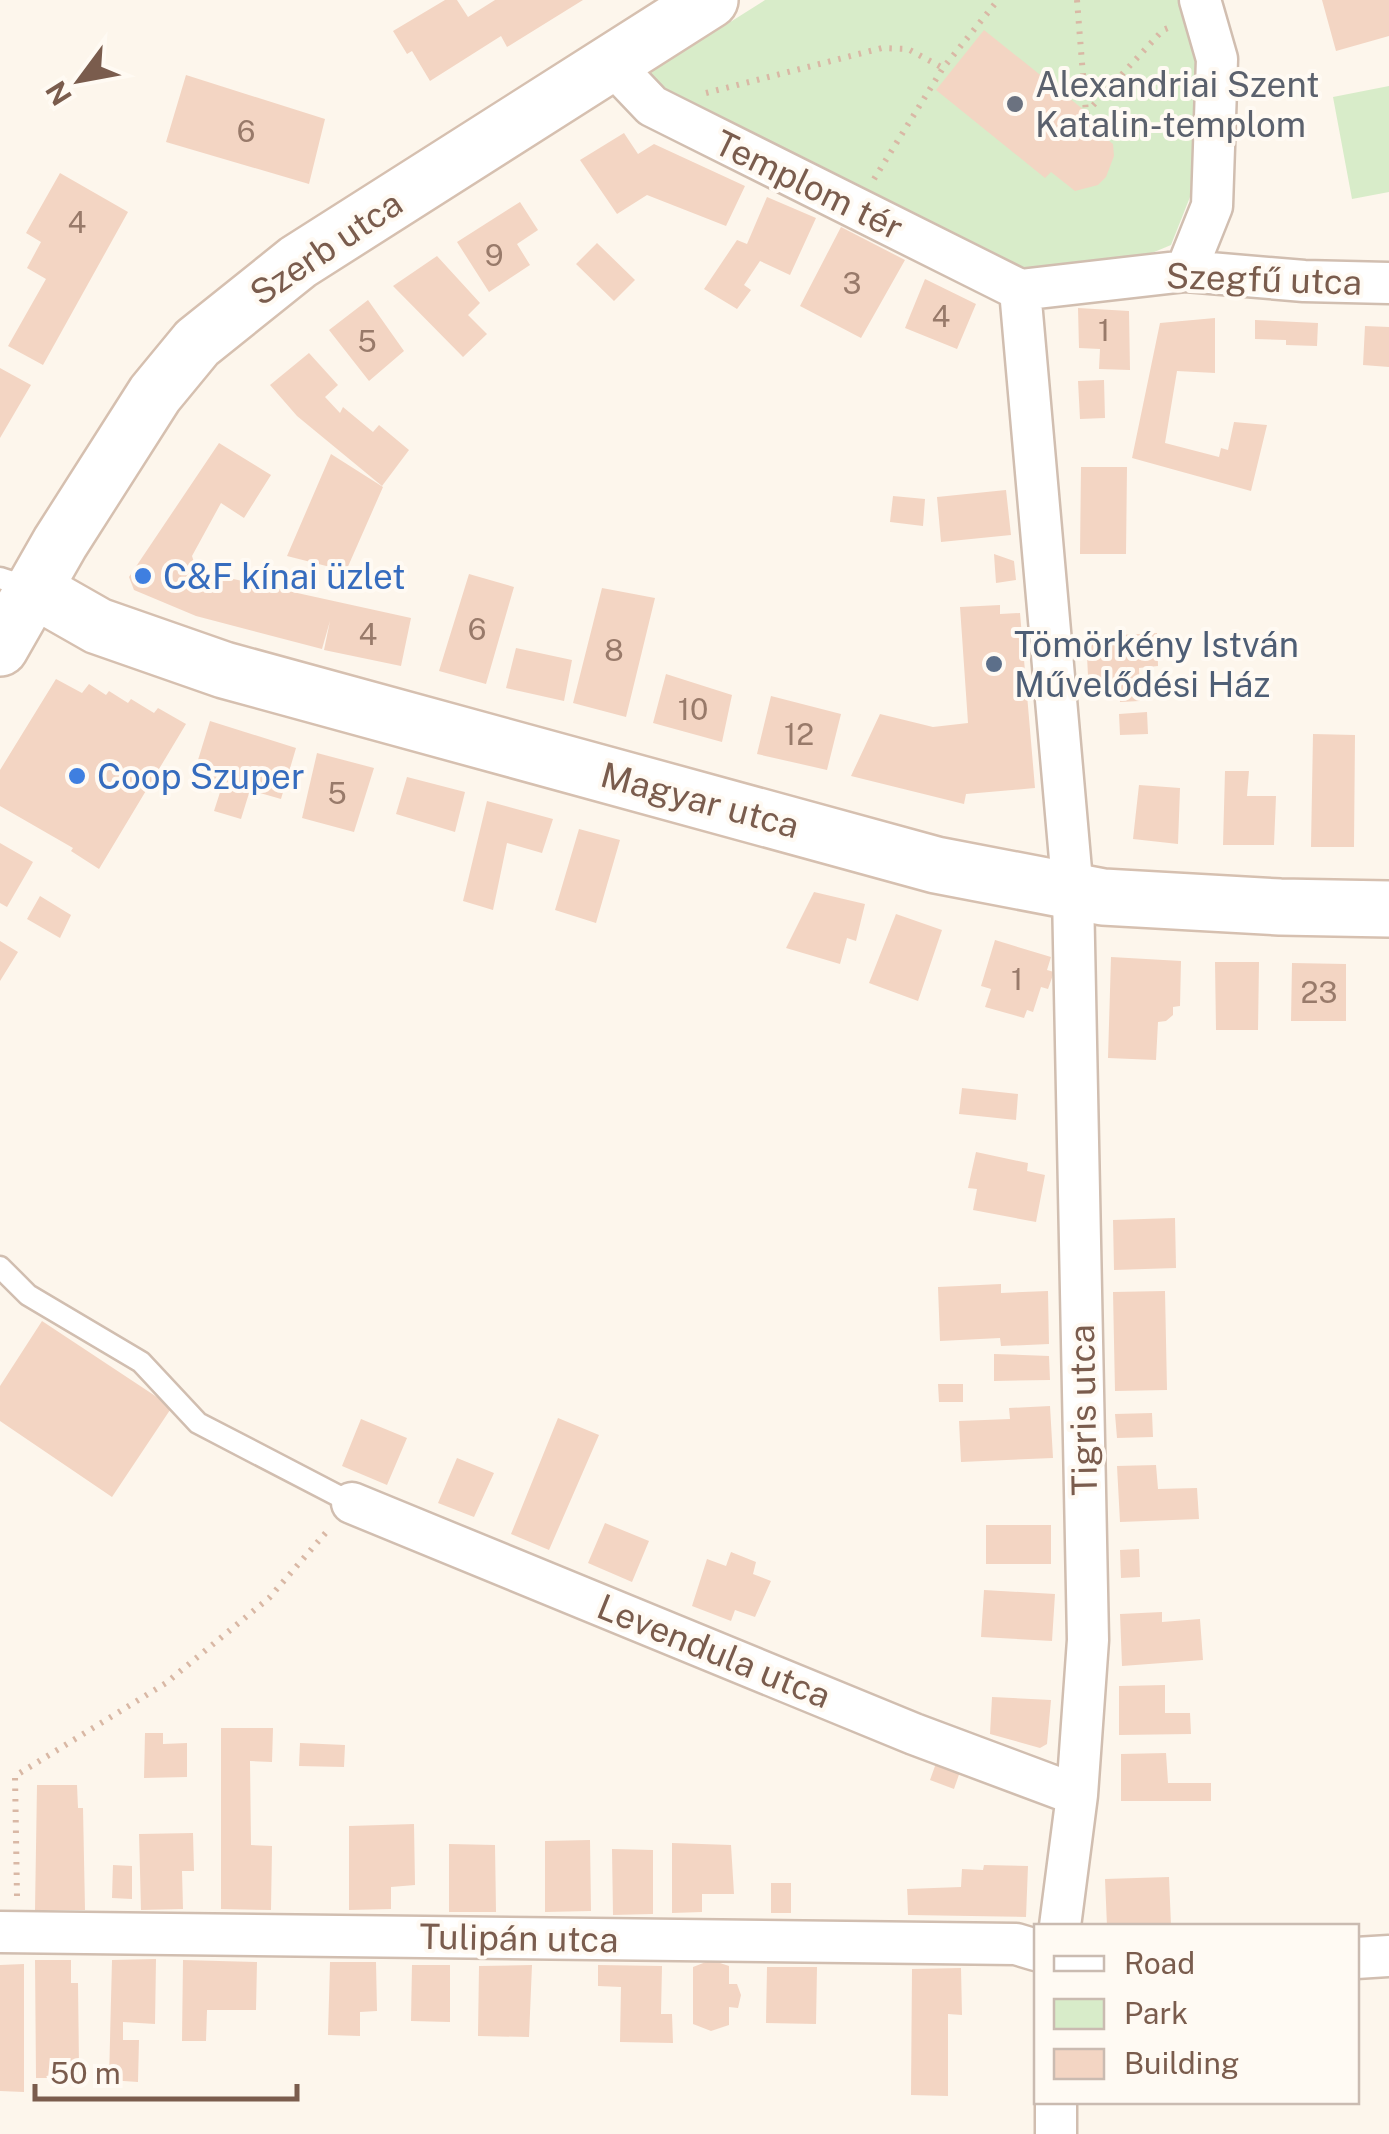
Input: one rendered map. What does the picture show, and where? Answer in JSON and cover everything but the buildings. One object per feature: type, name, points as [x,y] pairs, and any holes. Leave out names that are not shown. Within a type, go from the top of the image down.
[{"type":"street","name":"Szerb utca","points":[[0,648],[17,583],[155,394],[198,342],[298,262],[710,0]]},
{"type":"street","points":[[1186,272],[1212,206],[1217,59],[1200,0]]},
{"type":"street","name":"Templom tér","points":[[610,64],[652,106],[1020,290]]},
{"type":"street","name":"Szegfű utca","points":[[1020,290],[1186,272],[1304,281],[1389,282]]},
{"type":"street","name":"Tigris utca","points":[[1020,290],[1073,893],[1088,1640],[1078,1795],[1060,1924]]},
{"type":"street","name":"Magyar utca","points":[[17,583],[98,626],[224,670],[936,864],[1073,893],[1280,907],[1389,908]]},
{"type":"street","name":"Levendula utca","points":[[352,1502],[896,1726],[1078,1795]]},
{"type":"street","name":"Tulipán utca","points":[[9,1932],[1016,1944],[1034,1949]]},
{"type":"street","points":[[1359,1958],[1389,1956]]},
{"type":"street","points":[[1056,2104],[1056,2134]]},
{"type":"lane","points":[[0,1268],[28,1295],[142,1362],[198,1423],[352,1502]]},
{"type":"path","points":[[856,209],[943,68],[998,0]]},
{"type":"path","points":[[1077,0],[1086,113],[1163,30]]},
{"type":"path","points":[[652,106],[882,48],[908,49],[943,68]]},
{"type":"path","points":[[9,1932],[16,1776],[166,1684],[269,1598],[352,1502]]},
{"type":"green space","points":[[765,0],[1186,0],[1201,60],[1190,197],[1171,245],[1116,268],[1005,270],[661,99],[651,72]]},
{"type":"green space","points":[[1389,86],[1389,192],[1352,199],[1333,97]]},
{"type":"place","name":"Alexandriai Szent Katalin-templom","points":[[1015,104]]},
{"type":"place","name":"C&F kínai üzlet","points":[[143,576]]},
{"type":"place","name":"Tömörkény István Művelődési Ház","points":[[994,664]]},
{"type":"place","name":"Coop Szuper","points":[[77,776]]}]
